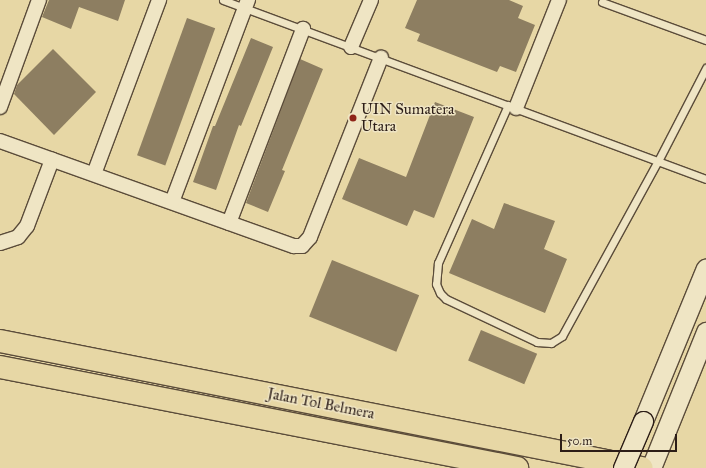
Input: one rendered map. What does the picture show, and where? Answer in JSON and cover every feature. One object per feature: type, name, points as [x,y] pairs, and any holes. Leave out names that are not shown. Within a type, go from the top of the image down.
[{"type":"highway","name":"Jalan Tol Belmera","points":[[0,341],[642,468]]},
{"type":"highway","name":"Jalan Tol Belmera","points":[[0,367],[517,468]]},
{"type":"street","points":[[0,107],[39,0]]},
{"type":"street","points":[[94,174],[159,0]]},
{"type":"street","points":[[351,47],[370,0]]},
{"type":"street","points":[[512,107],[558,0]]},
{"type":"street","points":[[172,202],[247,4]]},
{"type":"street","points":[[229,223],[302,29]]},
{"type":"street","points":[[0,141],[299,247],[306,244],[381,58]]},
{"type":"street","points":[[0,243],[18,237],[27,226],[52,160]]},
{"type":"street","points":[[623,468],[706,268]]},
{"type":"street","points":[[651,468],[706,332]]},
{"type":"lane","points":[[223,0],[247,4],[302,29],[706,179]]},
{"type":"lane","points":[[602,2],[706,40]]},
{"type":"lane","points":[[512,107],[438,263],[436,284],[440,293],[446,299],[538,342],[551,343],[562,336],[658,161],[706,68]]},
{"type":"building","points":[[49,0],[125,0],[118,21],[79,7],[71,29],[42,17]]},
{"type":"building","points":[[417,0],[509,0],[523,6],[518,18],[535,25],[516,72],[500,66],[497,72],[417,41],[420,34],[405,28]]},
{"type":"building","points":[[187,18],[215,28],[165,165],[137,155]]},
{"type":"building","points":[[251,38],[273,47],[241,126],[239,125],[216,190],[193,182],[213,126],[215,126]]},
{"type":"building","points":[[53,49],[96,92],[54,135],[14,94],[17,85]]},
{"type":"building","points":[[300,59],[323,69],[282,170],[285,171],[268,212],[246,203]]},
{"type":"building","points":[[435,102],[474,117],[434,218],[414,210],[407,226],[342,199],[359,158],[406,177]]},
{"type":"building","points":[[504,203],[555,221],[544,249],[567,259],[545,313],[449,273],[472,219],[494,229]]},
{"type":"building","points":[[332,260],[419,295],[396,352],[309,317]]},
{"type":"building","points":[[481,330],[537,354],[524,384],[468,360]]},
{"type":"place","name":"UIN Sumatera Utara","points":[[353,118]]}]
